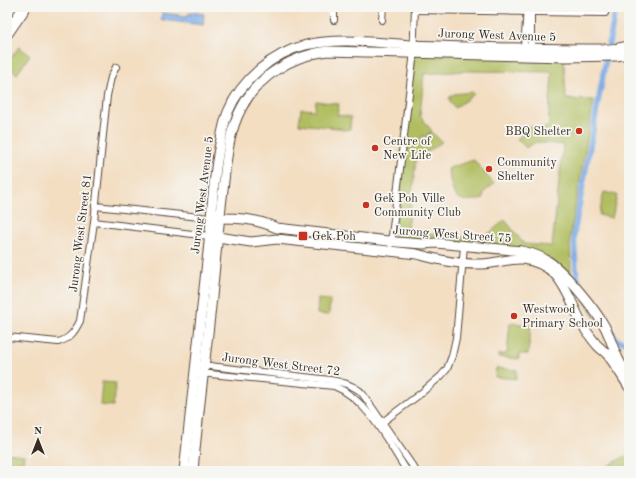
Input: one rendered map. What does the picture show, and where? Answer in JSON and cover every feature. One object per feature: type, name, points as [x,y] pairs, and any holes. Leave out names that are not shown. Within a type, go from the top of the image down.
[{"type":"highway","points":[[7,33],[25,7]]},
{"type":"street","points":[[334,7],[334,20]]},
{"type":"street","points":[[382,20],[383,7]]},
{"type":"street","points":[[391,252],[413,49],[415,9],[528,9],[604,13]]},
{"type":"street","points":[[528,9],[528,48]]},
{"type":"street","name":"Jurong West Avenue 5","points":[[213,236],[210,218],[218,152],[225,120],[238,93],[254,75],[273,60],[288,51],[306,45],[326,41],[413,49],[563,57],[616,56],[629,54]]},
{"type":"street","name":"Jurong West Avenue 5","points":[[184,471],[199,369],[213,236],[220,218],[228,152],[234,123],[248,97],[261,82],[291,61],[310,53],[327,51],[528,48],[591,50],[614,49],[629,46]]},
{"type":"street","name":"Jurong West Street 81","points":[[7,337],[58,342],[65,340],[75,332],[80,321],[94,222],[107,96],[111,77],[116,67]]},
{"type":"street","points":[[95,206],[210,218]]},
{"type":"street","name":"Jurong West Street 75","points":[[210,218],[247,218],[261,221],[277,228],[392,241],[522,251],[536,255],[556,267],[577,289],[604,325],[625,364],[629,377]]},
{"type":"street","points":[[94,222],[213,236]]},
{"type":"street","points":[[339,245],[340,235]]},
{"type":"street","name":"Jurong West Street 75","points":[[213,236],[251,242],[277,239],[339,245],[417,254],[439,260],[462,263],[484,264],[520,259],[536,262],[550,270],[561,281],[586,330],[598,346],[606,353],[629,387]]},
{"type":"street","points":[[378,426],[442,376],[447,369],[456,338],[464,246]]},
{"type":"street","name":"Jurong West Avenue 5","points":[[193,471],[199,369]]},
{"type":"street","name":"Jurong West Street 72","points":[[199,369],[341,381],[359,390],[383,422],[416,471]]},
{"type":"street","name":"Jurong West Street 72","points":[[199,369],[334,386],[352,396],[359,402],[378,426],[407,471]]},
{"type":"green space","points":[[19,47],[30,55],[17,74],[7,67],[7,63]]},
{"type":"green space","points":[[413,53],[564,57],[566,99],[594,100],[570,237],[571,273],[601,327],[570,276],[514,256],[394,240],[403,143],[418,143],[432,132],[442,142],[416,160],[408,229],[413,232],[482,239],[505,220],[524,244],[552,246],[563,145],[536,142],[526,148],[517,139],[522,135],[520,131],[525,126],[548,128],[552,72],[467,71],[424,74],[420,116],[432,131],[417,140],[404,140]]},
{"type":"green space","points":[[472,92],[474,94],[455,108],[450,102],[449,98],[454,94]]},
{"type":"green space","points":[[316,101],[339,104],[337,115],[351,117],[350,129],[343,130],[339,128],[299,124],[301,109],[315,110]]},
{"type":"green space","points":[[474,160],[494,184],[484,192],[483,199],[460,199],[456,196],[452,187],[448,171],[449,168]]},
{"type":"green space","points":[[604,192],[617,195],[612,218],[599,215]]},
{"type":"green space","points":[[318,299],[330,300],[329,315],[317,314]]},
{"type":"green space","points":[[510,323],[531,325],[528,354],[519,354],[519,359],[499,357],[499,354],[507,354]]},
{"type":"green space","points":[[496,368],[517,370],[516,379],[495,377]]},
{"type":"green space","points":[[102,382],[116,383],[113,406],[100,405]]},
{"type":"green space","points":[[7,453],[24,455],[22,471],[7,471]]},
{"type":"green space","points":[[629,454],[629,468],[623,471],[599,471]]},
{"type":"water","points":[[191,12],[204,14],[203,25],[161,20],[162,13],[187,16],[188,14],[191,14]]},
{"type":"waterway","points":[[608,49],[616,7]]},
{"type":"waterway","points":[[584,292],[579,284],[576,269],[574,234],[606,59]]},
{"type":"waterway","points":[[610,330],[617,340],[629,344]]},
{"type":"place","name":"BBQ Shelter","points":[[579,131]]},
{"type":"place","name":"Centre of New Life","points":[[375,148]]},
{"type":"place","name":"Community Shelter","points":[[489,169]]},
{"type":"place","name":"Gek Poh Ville Community Club","points":[[366,205]]},
{"type":"place","name":"Gek Poh","points":[[303,236]]},
{"type":"place","name":"Westwood Primary School","points":[[514,316]]}]
